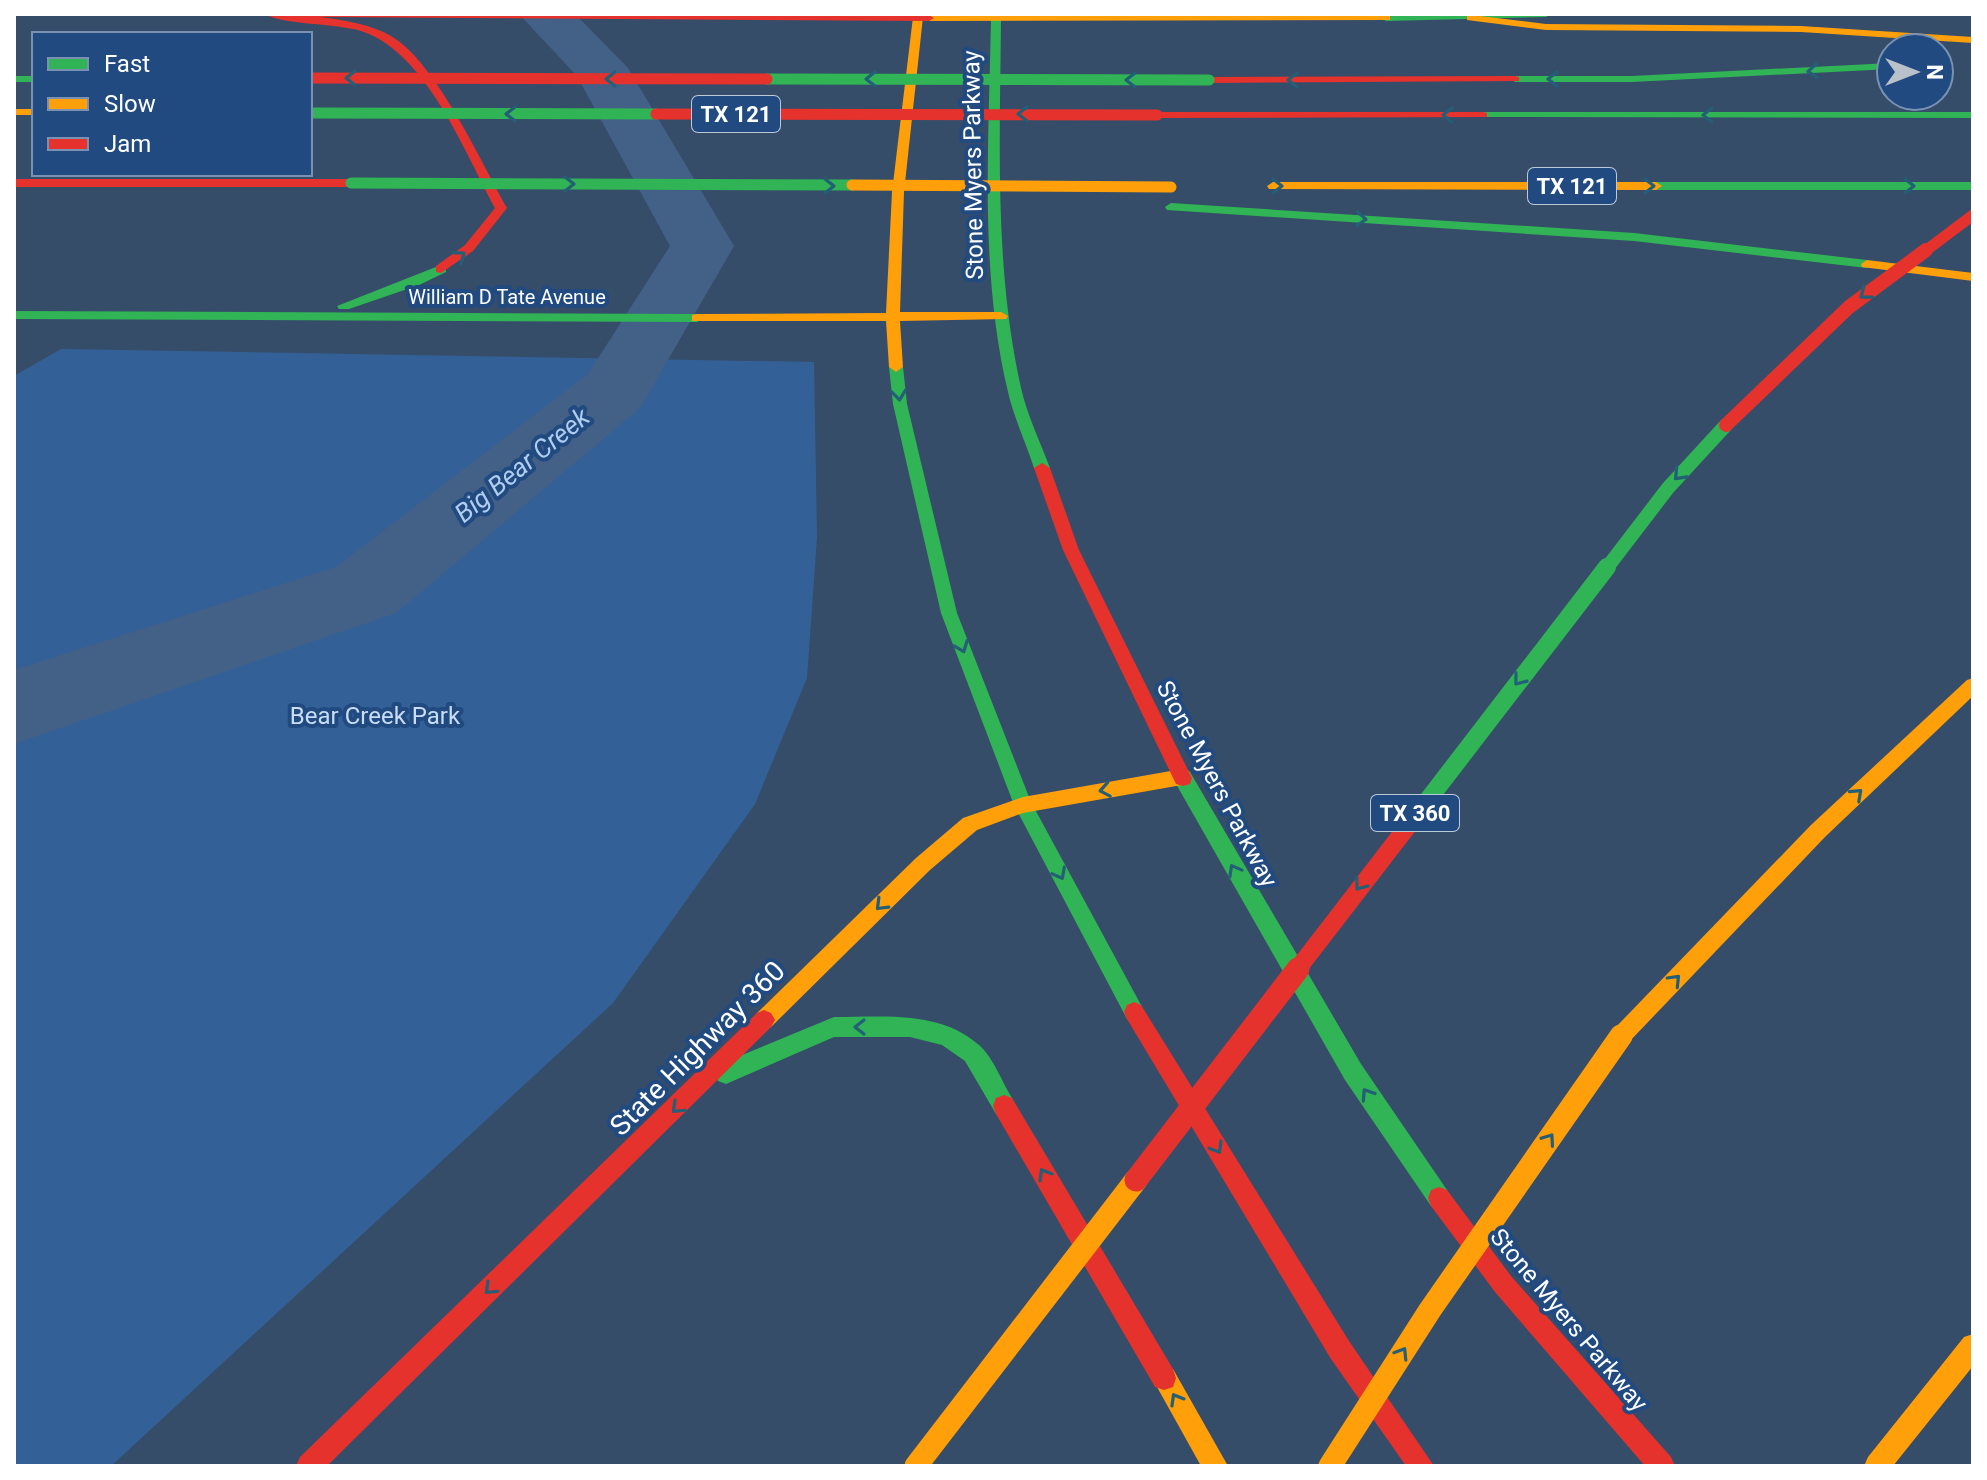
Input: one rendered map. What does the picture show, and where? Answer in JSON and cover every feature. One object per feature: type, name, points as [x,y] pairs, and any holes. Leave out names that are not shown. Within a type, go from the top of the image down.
[{"type":"main road","points":[[270,14],[353,28],[393,41],[430,86],[501,208],[482,238],[423,280],[344,306],[283,317]]},
{"type":"main road","points":[[313,14],[996,18],[1471,18],[1546,14]]},
{"type":"main road","points":[[918,17],[892,244],[891,317],[900,404],[949,613],[1023,805],[1137,1018],[1340,1350],[1421,1466]]},
{"type":"main road","name":"Stone Myers Parkway","points":[[996,18],[994,241],[1001,316],[1015,391],[1071,550],[1182,777],[1353,1072],[1410,1159],[1503,1284],[1662,1466]]},
{"type":"main road","points":[[1471,18],[1546,27],[1801,29],[1973,40]]},
{"type":"main road","points":[[312,78],[1632,79],[1875,67]]},
{"type":"main road","name":"TX 121","points":[[312,113],[1973,115]]},
{"type":"main road","points":[[14,183],[1179,186]]},
{"type":"main road","points":[[28,202],[72,201],[184,184]]},
{"type":"main road","name":"TX 121","points":[[1250,186],[1973,186]]},
{"type":"main road","points":[[911,187],[970,204],[1047,205]]},
{"type":"main road","points":[[1164,207],[1634,237],[1973,277]]},
{"type":"main road","name":"TX 360","points":[[916,1466],[1668,488],[1760,387],[1848,307],[1938,237],[1973,215]]},
{"type":"main road","name":"William D Tate Avenue","points":[[14,315],[452,319],[1001,316]]},
{"type":"main road","points":[[1330,1466],[1430,1310],[1621,1036],[1818,831],[1973,685]]},
{"type":"main road","name":"State Highway 360","points":[[309,1466],[923,864],[970,824],[1023,805],[1182,777]]},
{"type":"main road","points":[[703,1083],[834,1027],[910,1027],[946,1036],[973,1053],[1215,1466]]},
{"type":"main road","points":[[1877,1466],[1973,1346]]},
{"type":"green space","name":"Bear Creek Park","points":[[61,349],[814,362],[817,537],[807,678],[755,804],[613,1003],[111,1466],[14,1466],[14,376]]},
{"type":"waterway","name":"Big Bear Creek","points":[[14,707],[366,590],[614,391],[702,246],[600,68],[545,14]]},
{"type":"traffic: fast","points":[[1386,18],[1546,14]]},
{"type":"traffic: fast","points":[[996,18],[994,204],[1000,296],[1014,388],[1042,468]]},
{"type":"traffic: fast","points":[[1515,79],[1632,79],[1875,67]]},
{"type":"traffic: fast","points":[[14,79],[32,79]]},
{"type":"traffic: fast","points":[[767,79],[1209,80]]},
{"type":"traffic: fast","points":[[314,113],[656,114]]},
{"type":"traffic: fast","points":[[1483,115],[1973,115]]},
{"type":"traffic: fast","points":[[351,183],[852,185]]},
{"type":"traffic: fast","points":[[1656,186],[1973,186]]},
{"type":"traffic: fast","points":[[1171,207],[1634,237],[1867,264]]},
{"type":"traffic: fast","points":[[344,306],[414,282],[441,269]]},
{"type":"traffic: fast","points":[[14,315],[697,318]]},
{"type":"traffic: fast","points":[[896,367],[900,404],[949,613],[1023,805],[1134,1012]]},
{"type":"traffic: fast","points":[[1414,818],[1668,488],[1726,425]]},
{"type":"traffic: fast","points":[[1183,778],[1353,1072],[1439,1198]]},
{"type":"traffic: fast","points":[[726,1073],[834,1027],[910,1027],[946,1036],[973,1053],[1004,1106]]},
{"type":"traffic: slow","points":[[896,367],[894,235],[918,17]]},
{"type":"traffic: slow","points":[[929,18],[1386,18]]},
{"type":"traffic: slow","points":[[1471,18],[1546,27],[1801,29],[1973,40]]},
{"type":"traffic: slow","points":[[14,112],[32,112]]},
{"type":"traffic: slow","points":[[852,185],[1171,187]]},
{"type":"traffic: slow","points":[[1273,186],[1656,186]]},
{"type":"traffic: slow","points":[[1867,264],[1973,277]]},
{"type":"traffic: slow","points":[[697,318],[1001,316]]},
{"type":"traffic: slow","points":[[1621,1036],[1818,831],[1973,685]]},
{"type":"traffic: slow","points":[[764,1020],[923,864],[970,824],[1023,805],[1182,777]]},
{"type":"traffic: slow","points":[[1330,1466],[1430,1310],[1621,1036]]},
{"type":"traffic: slow","points":[[916,1466],[1136,1180]]},
{"type":"traffic: slow","points":[[1877,1466],[1973,1346]]},
{"type":"traffic: slow","points":[[1164,1378],[1215,1466]]},
{"type":"traffic: jam","points":[[270,14],[332,22],[377,33],[404,52],[435,92],[501,208],[469,248],[441,269]]},
{"type":"traffic: jam","points":[[313,14],[929,18]]},
{"type":"traffic: jam","points":[[312,78],[767,79]]},
{"type":"traffic: jam","points":[[1209,80],[1515,79]]},
{"type":"traffic: jam","points":[[656,114],[1157,115]]},
{"type":"traffic: jam","points":[[1157,115],[1483,115]]},
{"type":"traffic: jam","points":[[14,183],[351,183]]},
{"type":"traffic: jam","points":[[1726,425],[1849,307],[1973,215]]},
{"type":"traffic: jam","points":[[1042,468],[1071,550],[1183,778]]},
{"type":"traffic: jam","points":[[1136,1180],[1414,818]]},
{"type":"traffic: jam","points":[[1134,1012],[1340,1350],[1421,1466]]},
{"type":"traffic: jam","points":[[309,1466],[764,1020]]},
{"type":"traffic: jam","points":[[1004,1106],[1164,1378]]},
{"type":"traffic: jam","points":[[1439,1198],[1503,1284],[1662,1466]]}]
